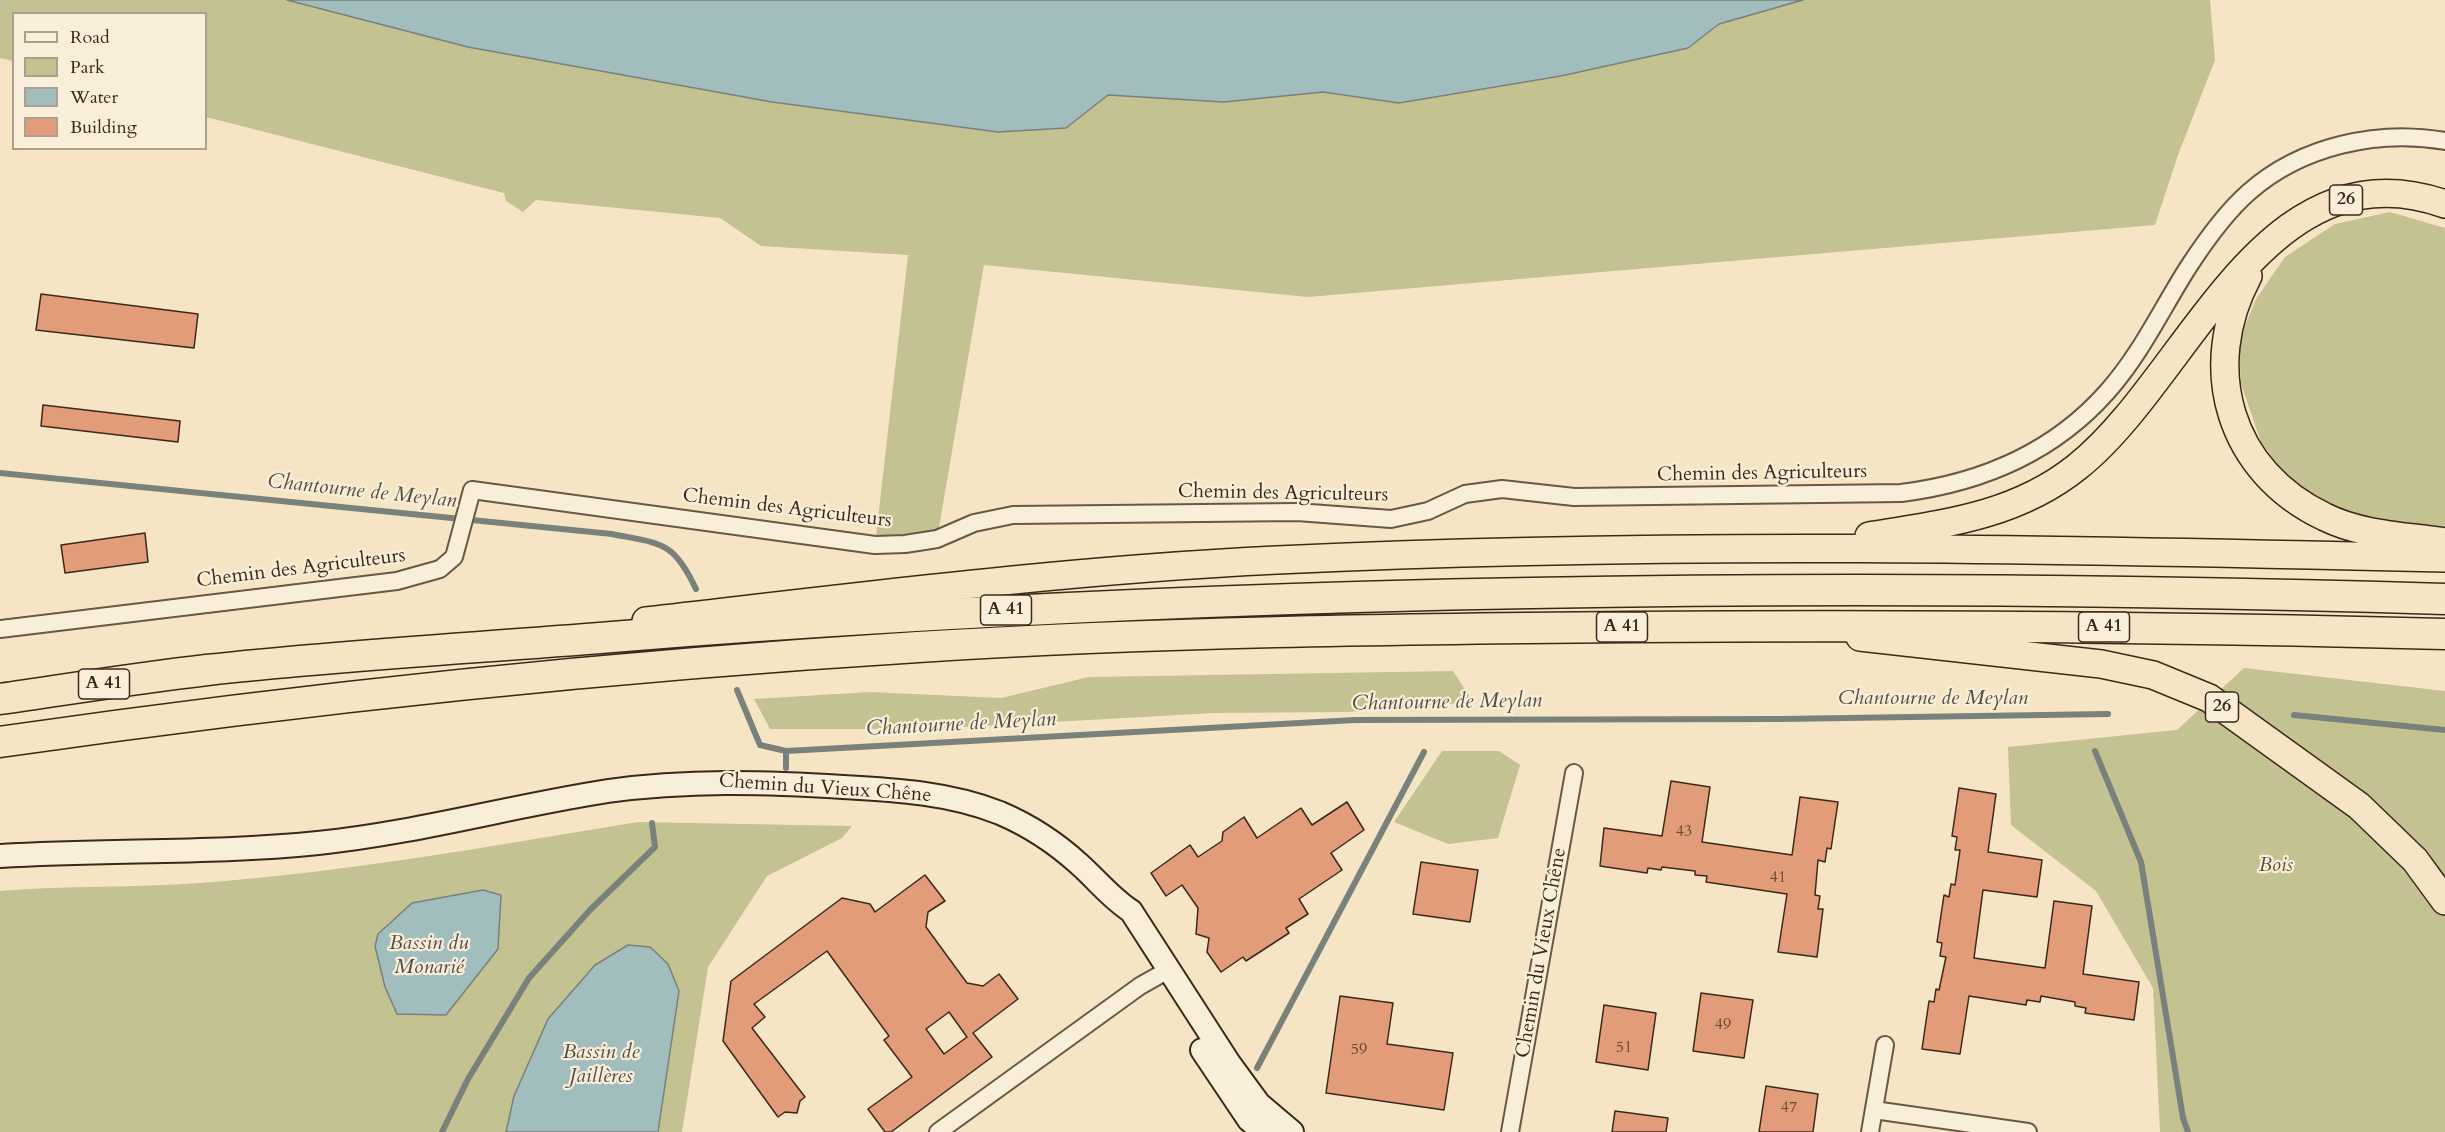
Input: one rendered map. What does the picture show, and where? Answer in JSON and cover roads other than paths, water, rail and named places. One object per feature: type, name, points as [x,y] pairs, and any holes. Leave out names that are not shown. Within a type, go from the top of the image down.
[{"type":"highway","name":"26","points":[[2261,251],[2299,219],[2340,201],[2360,196],[2404,195],[2445,204]]},
{"type":"highway","points":[[2261,251],[2230,316],[2224,352],[2226,392],[2232,415],[2249,452],[2275,485],[2290,497],[2326,518],[2370,531],[2445,542]]},
{"type":"highway","points":[[1782,549],[1972,518],[2002,510],[2055,483],[2078,467],[2127,419],[2214,302],[2261,251]]},
{"type":"highway","points":[[208,670],[921,590],[1123,571],[1276,560],[1782,549],[1997,549],[2445,558]]},
{"type":"highway","name":"A 41","points":[[0,699],[208,670],[912,615],[1273,598],[1806,590],[2055,590],[2445,599]]},
{"type":"highway","name":"26","points":[[1764,626],[2101,664],[2153,675],[2209,698],[2359,806],[2415,860],[2445,901]]},
{"type":"highway","name":"A 41","points":[[0,742],[368,694],[538,677],[908,648],[1093,638],[1271,633],[1764,626],[2064,627],[2445,634]]},
{"type":"main road","name":"Chemin du Vieux Chêne","points":[[0,856],[196,852],[320,843],[407,831],[561,799],[701,782],[762,782],[909,792],[947,797],[1001,814],[1025,826],[1063,851],[1113,899],[1121,920],[1164,973],[1259,1104],[1292,1132]]},
{"type":"main road","name":"Chemin du Vieux Chêne","points":[[1164,973],[1233,1100],[1248,1120],[1264,1132]]},
{"type":"street","name":"Chemin des Agriculteurs","points":[[0,629],[397,581],[440,569],[454,557],[472,490],[875,545],[905,544],[936,539],[974,523],[1013,515],[1297,512],[1391,519],[1428,511],[1465,494],[1502,489],[1574,497],[1901,493],[1938,488],[1992,474],[2036,451],[2059,435],[2107,392],[2142,345],[2190,265],[2228,213],[2250,191],[2273,175],[2313,154],[2352,143],[2405,137],[2445,141]]},
{"type":"street","name":"Chemin du Vieux Chêne","points":[[1510,1132],[1574,773]]},
{"type":"street","points":[[938,1132],[1140,986],[1164,973]]},
{"type":"street","points":[[1870,1132],[1885,1046]]},
{"type":"street","points":[[1874,1110],[2028,1132]]},
{"type":"water","points":[[287,0],[1803,0],[1719,24],[1688,48],[1561,76],[1399,103],[1323,92],[1224,102],[1108,95],[1066,128],[998,132],[772,102],[468,47]]},
{"type":"water","name":"Bassin du Monarié","points":[[483,890],[501,895],[498,949],[446,1015],[397,1014],[385,987],[375,946],[378,934],[412,903]]},
{"type":"water","name":"Bassin de Jaillères","points":[[628,945],[650,947],[668,964],[679,991],[658,1132],[506,1132],[514,1096],[548,1019],[595,965]]},
{"type":"waterway","name":"Chantourne de Meylan","points":[[0,473],[612,534],[664,547],[680,561],[696,589]]},
{"type":"waterway","name":"Chantourne de Meylan","points":[[737,690],[760,745],[786,751],[1355,720],[1781,719],[2108,714]]},
{"type":"waterway","name":"Chantourne de Meylan","points":[[2294,715],[2445,730]]},
{"type":"waterway","points":[[786,751],[786,768]]},
{"type":"waterway","points":[[2095,751],[2141,862],[2183,1118],[2188,1132]]},
{"type":"waterway","points":[[1257,1068],[1424,752]]},
{"type":"waterway","points":[[442,1132],[468,1079],[529,978],[590,910],[655,847],[652,823]]},
{"type":"park label","name":"Bois","points":[[2276,866]]}]
